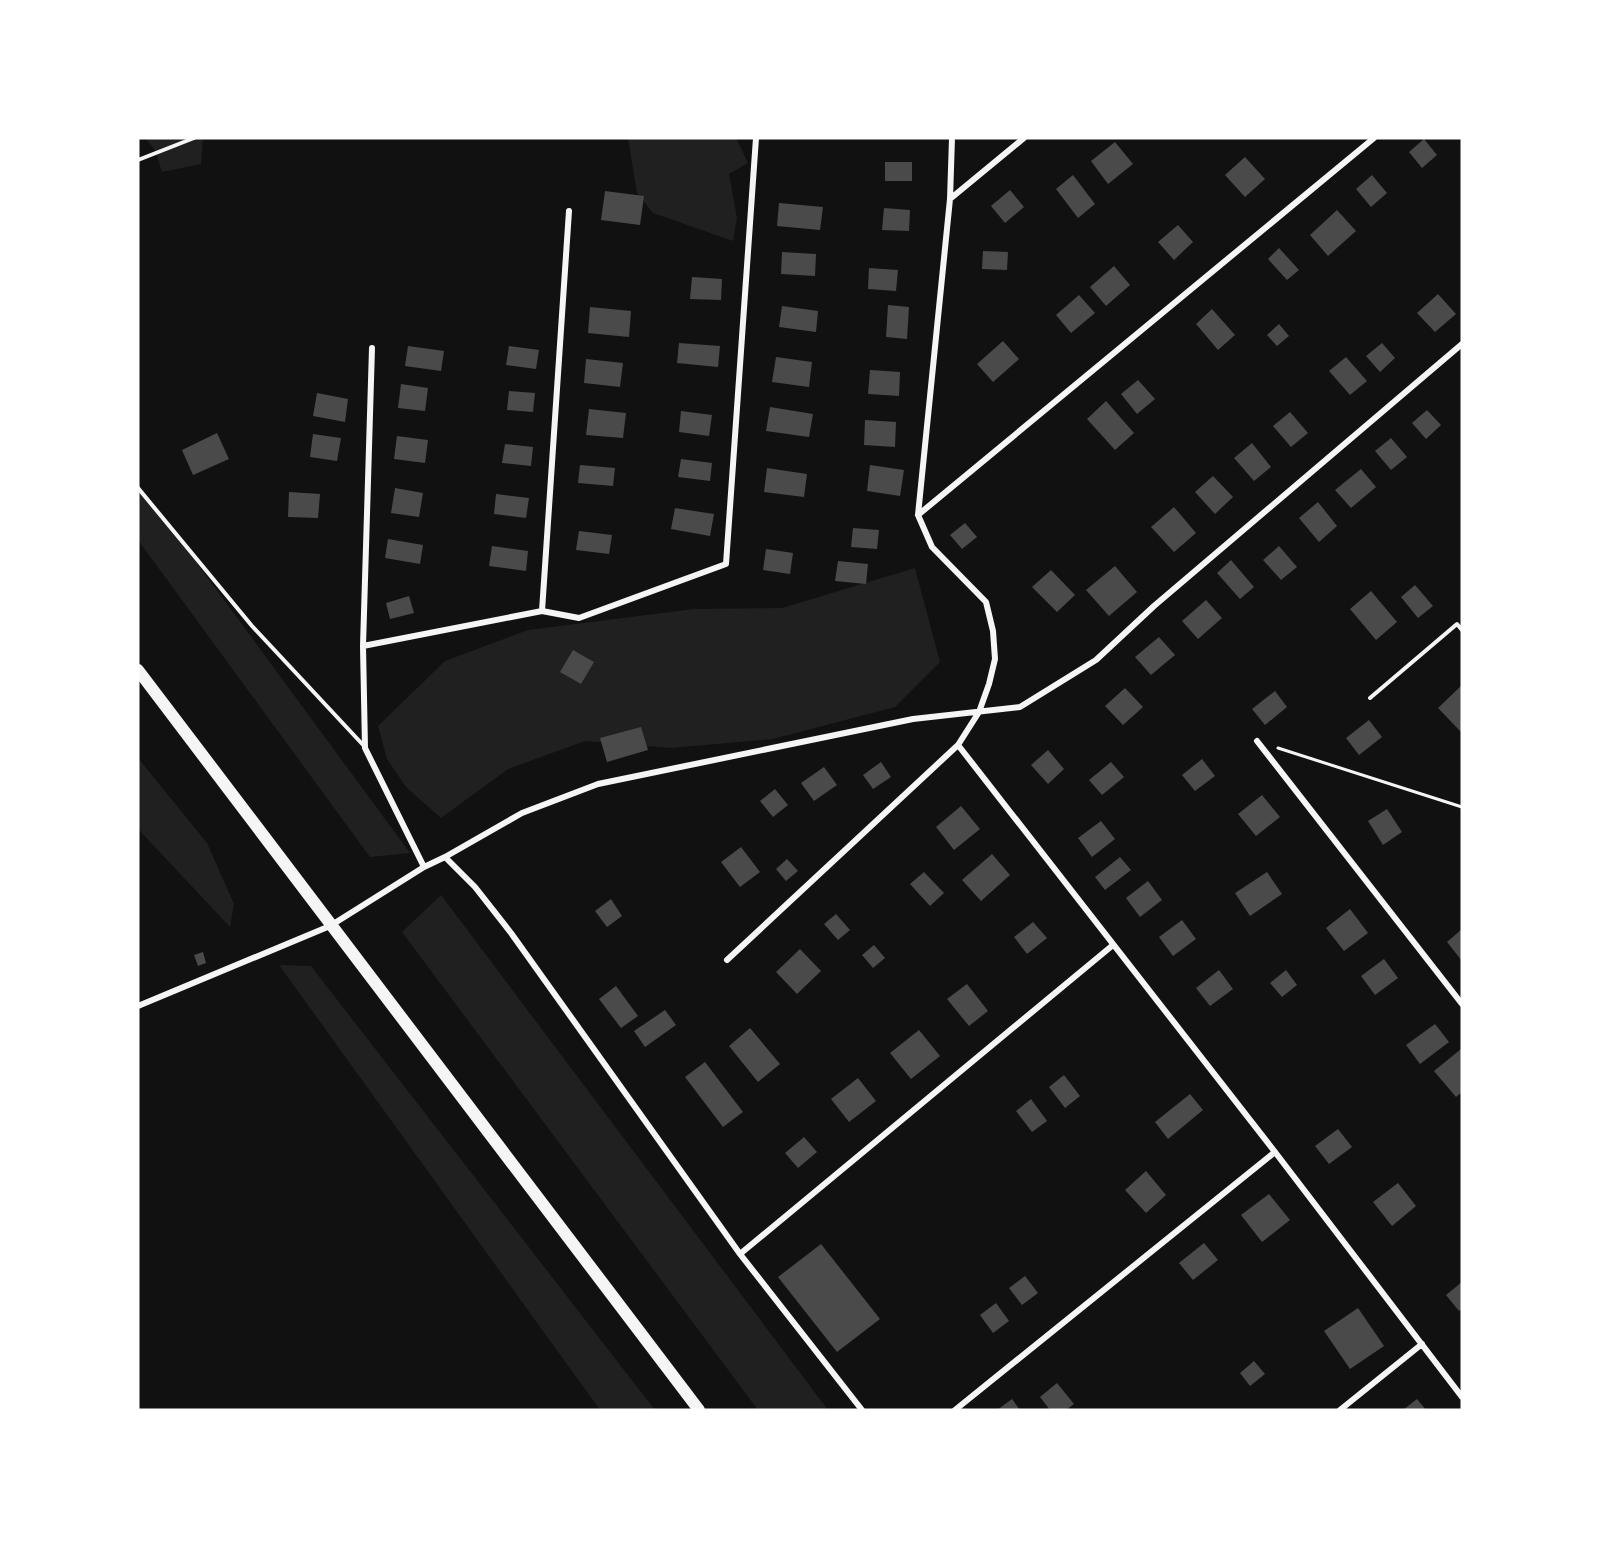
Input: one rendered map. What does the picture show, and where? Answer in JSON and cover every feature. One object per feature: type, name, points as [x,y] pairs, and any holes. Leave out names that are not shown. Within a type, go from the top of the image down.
[{"type":"main road","points":[[138,670],[699,1410]]},
{"type":"street","points":[[363,646],[542,612],[579,618],[726,564],[756,138]]},
{"type":"street","points":[[727,960],[958,745],[979,712],[989,684],[995,659],[993,631],[986,602],[932,547],[918,515],[950,199],[952,138]]},
{"type":"street","points":[[950,199],[1024,138]]},
{"type":"street","points":[[918,515],[1374,138]]},
{"type":"street","points":[[542,612],[569,211]]},
{"type":"street","points":[[138,1006],[330,926],[424,867],[522,813],[598,784],[913,719],[1020,706],[1096,660],[1163,598],[1462,344]]},
{"type":"street","points":[[372,348],[363,646],[365,748],[424,867]]},
{"type":"street","points":[[1257,741],[1462,1004]]},
{"type":"street","points":[[958,745],[1275,1152],[1462,1397]]},
{"type":"street","points":[[445,857],[475,887],[511,933],[740,1254],[862,1410]]},
{"type":"street","points":[[740,1254],[1113,945]]},
{"type":"street","points":[[955,1410],[1275,1152]]},
{"type":"street","points":[[1340,1410],[1422,1344]]},
{"type":"lane","points":[[138,160],[194,138]]},
{"type":"lane","points":[[138,488],[252,626],[365,748]]},
{"type":"lane","points":[[1370,698],[1456,624],[1462,630]]},
{"type":"path","points":[[1257,741],[1462,807]]},
{"type":"shaded area","points":[[145,138],[203,138],[201,164],[162,172],[155,150]]},
{"type":"shaded area","points":[[628,138],[736,138],[748,163],[729,174],[737,218],[733,241],[653,213],[637,193]]},
{"type":"shaded area","points":[[138,483],[410,853],[370,857],[138,540]]},
{"type":"shaded area","points":[[915,568],[940,662],[895,707],[773,739],[671,748],[585,741],[508,769],[441,818],[406,787],[387,759],[378,726],[445,661],[528,630],[694,609],[782,608]]},
{"type":"shaded area","points":[[138,758],[207,843],[234,904],[230,927],[138,829]]},
{"type":"shaded area","points":[[441,895],[828,1410],[758,1410],[402,932]]},
{"type":"shaded area","points":[[279,965],[311,966],[655,1410],[600,1410]]},
{"type":"building","points":[[1424,139],[1437,155],[1422,168],[1409,152]]},
{"type":"building","points":[[1115,142],[1133,164],[1108,184],[1091,161]]},
{"type":"building","points":[[1245,157],[1265,179],[1245,197],[1225,175]]},
{"type":"building","points":[[885,162],[912,162],[912,181],[885,181]]},
{"type":"building","points":[[1073,175],[1095,204],[1078,218],[1056,189]]},
{"type":"building","points":[[1372,175],[1387,193],[1371,207],[1356,189]]},
{"type":"building","points":[[1010,190],[1024,207],[1005,223],[991,206]]},
{"type":"building","points":[[605,191],[644,196],[640,225],[601,220]]},
{"type":"building","points":[[779,203],[823,207],[820,230],[777,226]]},
{"type":"building","points":[[884,208],[910,210],[909,231],[882,230]]},
{"type":"building","points":[[1337,210],[1356,231],[1328,256],[1310,235]]},
{"type":"building","points":[[1178,225],[1193,242],[1174,260],[1158,242]]},
{"type":"building","points":[[1279,248],[1299,270],[1287,280],[1268,259]]},
{"type":"building","points":[[983,251],[1008,252],[1007,270],[982,269]]},
{"type":"building","points":[[782,252],[816,254],[815,276],[781,274]]},
{"type":"building","points":[[1114,266],[1130,285],[1106,306],[1090,287]]},
{"type":"building","points":[[869,268],[898,270],[896,291],[868,289]]},
{"type":"building","points":[[692,277],[722,279],[721,300],[690,299]]},
{"type":"building","points":[[1438,294],[1456,314],[1435,332],[1417,313]]},
{"type":"building","points":[[1079,295],[1095,313],[1071,333],[1056,315]]},
{"type":"building","points":[[888,305],[909,307],[907,339],[886,337]]},
{"type":"building","points":[[782,306],[818,311],[816,332],[779,327]]},
{"type":"building","points":[[590,307],[631,311],[629,337],[588,333]]},
{"type":"building","points":[[1212,309],[1235,335],[1218,350],[1196,324]]},
{"type":"building","points":[[1279,324],[1289,336],[1277,346],[1267,335]]},
{"type":"building","points":[[1003,341],[1019,359],[993,382],[977,364]]},
{"type":"building","points":[[679,343],[720,346],[718,367],[677,363]]},
{"type":"building","points":[[1382,343],[1395,358],[1380,372],[1366,356]]},
{"type":"building","points":[[408,346],[444,351],[441,371],[405,366]]},
{"type":"building","points":[[509,346],[539,350],[536,369],[506,365]]},
{"type":"building","points":[[776,357],[812,362],[809,387],[772,382]]},
{"type":"building","points":[[1346,357],[1367,381],[1350,395],[1329,371]]},
{"type":"building","points":[[586,359],[623,363],[620,387],[584,383]]},
{"type":"building","points":[[870,370],[900,372],[899,396],[868,394]]},
{"type":"building","points":[[1138,380],[1155,399],[1137,414],[1121,394]]},
{"type":"building","points":[[401,384],[428,388],[425,411],[398,408]]},
{"type":"building","points":[[509,391],[535,393],[533,412],[507,410]]},
{"type":"building","points":[[317,393],[348,399],[345,422],[313,416]]},
{"type":"building","points":[[1106,401],[1134,433],[1115,450],[1087,419]]},
{"type":"building","points":[[770,407],[813,414],[809,437],[766,431]]},
{"type":"building","points":[[589,409],[626,413],[623,438],[586,435]]},
{"type":"building","points":[[1427,410],[1441,425],[1426,439],[1412,423]]},
{"type":"building","points":[[681,411],[712,415],[709,436],[679,432]]},
{"type":"building","points":[[1290,412],[1308,433],[1291,447],[1273,426]]},
{"type":"building","points":[[865,420],[896,422],[895,447],[864,445]]},
{"type":"building","points":[[217,433],[229,459],[193,475],[182,450]]},
{"type":"building","points":[[313,434],[341,438],[337,461],[310,457]]},
{"type":"building","points":[[397,436],[428,440],[425,463],[394,459]]},
{"type":"building","points":[[1391,438],[1407,457],[1391,470],[1375,451]]},
{"type":"building","points":[[1252,443],[1271,467],[1254,481],[1234,458]]},
{"type":"building","points":[[505,444],[533,447],[531,466],[502,463]]},
{"type":"building","points":[[681,459],[712,463],[710,481],[678,477]]},
{"type":"building","points":[[580,465],[615,468],[613,486],[578,483]]},
{"type":"building","points":[[870,465],[904,470],[900,496],[867,491]]},
{"type":"building","points":[[767,468],[807,474],[804,497],[764,492]]},
{"type":"building","points":[[1361,469],[1376,487],[1351,508],[1335,490]]},
{"type":"building","points":[[1213,476],[1233,497],[1215,514],[1195,492]]},
{"type":"building","points":[[395,488],[423,493],[419,517],[391,513]]},
{"type":"building","points":[[289,492],[320,494],[318,518],[288,517]]},
{"type":"building","points":[[496,494],[529,498],[526,518],[494,514]]},
{"type":"building","points":[[1318,502],[1337,526],[1319,542],[1299,518]]},
{"type":"building","points":[[1174,507],[1196,533],[1174,552],[1151,527]]},
{"type":"building","points":[[675,508],[714,514],[710,536],[671,529]]},
{"type":"building","points":[[965,523],[977,537],[962,549],[950,535]]},
{"type":"building","points":[[853,528],[879,530],[877,549],[851,547]]},
{"type":"building","points":[[579,531],[612,535],[609,554],[576,550]]},
{"type":"building","points":[[388,539],[423,545],[420,564],[385,558]]},
{"type":"building","points":[[492,546],[528,551],[526,571],[489,566]]},
{"type":"building","points":[[1279,546],[1297,567],[1281,580],[1263,560]]},
{"type":"building","points":[[766,549],[793,553],[790,574],[763,570]]},
{"type":"building","points":[[1231,560],[1254,587],[1240,599],[1217,573]]},
{"type":"building","points":[[838,561],[868,564],[866,584],[835,581]]},
{"type":"building","points":[[1115,566],[1137,592],[1109,616],[1086,590]]},
{"type":"building","points":[[1051,570],[1075,595],[1057,612],[1032,587]]},
{"type":"building","points":[[1415,585],[1433,606],[1418,618],[1401,597]]},
{"type":"building","points":[[1371,591],[1397,622],[1376,640],[1350,609]]},
{"type":"building","points":[[409,596],[414,613],[390,619],[386,603]]},
{"type":"building","points":[[1206,600],[1222,618],[1198,639],[1182,621]]},
{"type":"building","points":[[1159,637],[1175,655],[1151,675],[1135,657]]},
{"type":"building","points":[[573,650],[594,662],[581,684],[560,672]]},
{"type":"building","points":[[1462,685],[1462,733],[1438,708]]},
{"type":"building","points":[[1125,688],[1143,707],[1123,725],[1105,706]]},
{"type":"building","points":[[1275,691],[1287,707],[1265,725],[1252,709]]},
{"type":"building","points":[[1369,720],[1382,737],[1359,755],[1346,738]]},
{"type":"building","points":[[641,727],[648,750],[607,762],[600,738]]},
{"type":"building","points":[[1048,750],[1064,769],[1048,784],[1031,765]]},
{"type":"building","points":[[1202,759],[1215,776],[1195,791],[1182,775]]},
{"type":"building","points":[[881,762],[891,777],[873,789],[863,775]]},
{"type":"building","points":[[1111,762],[1124,777],[1102,795],[1089,780]]},
{"type":"building","points":[[824,767],[837,785],[814,801],[801,783]]},
{"type":"building","points":[[775,789],[788,805],[773,817],[760,801]]},
{"type":"building","points":[[1262,795],[1280,817],[1256,836],[1238,814]]},
{"type":"building","points":[[961,806],[980,829],[954,850],[936,827]]},
{"type":"building","points":[[1387,809],[1402,832],[1383,845],[1368,821]]},
{"type":"building","points":[[1101,821],[1115,839],[1092,857],[1078,838]]},
{"type":"building","points":[[741,847],[760,872],[740,887],[721,862]]},
{"type":"building","points":[[992,854],[1010,875],[981,901],[962,880]]},
{"type":"building","points":[[1120,857],[1131,870],[1105,890],[1095,877]]},
{"type":"building","points":[[787,859],[798,871],[786,881],[776,869]]},
{"type":"building","points":[[924,872],[944,893],[930,906],[910,884]]},
{"type":"building","points":[[1267,872],[1282,894],[1250,916],[1235,893]]},
{"type":"building","points":[[1148,881],[1162,900],[1140,917],[1126,898]]},
{"type":"building","points":[[611,899],[622,916],[607,927],[595,911]]},
{"type":"building","points":[[1350,909],[1368,933],[1344,951],[1326,928]]},
{"type":"building","points":[[836,914],[850,930],[838,940],[824,924]]},
{"type":"building","points":[[1182,920],[1196,939],[1173,956],[1159,937]]},
{"type":"building","points":[[1033,922],[1047,938],[1027,954],[1014,937]]},
{"type":"building","points":[[1462,929],[1462,961],[1447,942]]},
{"type":"building","points":[[874,945],[885,958],[873,968],[862,955]]},
{"type":"building","points":[[800,949],[821,971],[797,994],[776,972]]},
{"type":"building","points":[[203,952],[206,963],[198,966],[194,955]]},
{"type":"building","points":[[1384,959],[1398,978],[1375,995],[1361,976]]},
{"type":"building","points":[[1219,970],[1233,989],[1210,1006],[1196,988]]},
{"type":"building","points":[[1286,970],[1297,985],[1282,997],[1270,983]]},
{"type":"building","points":[[967,984],[988,1011],[969,1026],[947,999]]},
{"type":"building","points":[[616,986],[638,1016],[621,1028],[599,999]]},
{"type":"building","points":[[665,1010],[676,1025],[645,1047],[634,1031]]},
{"type":"building","points":[[1435,1024],[1449,1042],[1420,1064],[1406,1045]]},
{"type":"building","points":[[750,1028],[780,1064],[758,1082],[729,1046]]},
{"type":"building","points":[[919,1030],[940,1056],[911,1079],[890,1053]]},
{"type":"building","points":[[1461,1049],[1462,1092],[1456,1097],[1434,1071]]},
{"type":"building","points":[[705,1062],[743,1112],[723,1127],[685,1077]]},
{"type":"building","points":[[1064,1075],[1080,1096],[1065,1108],[1049,1087]]},
{"type":"building","points":[[858,1078],[876,1101],[849,1122],[831,1099]]},
{"type":"building","points":[[1190,1094],[1203,1110],[1168,1139],[1155,1122]]},
{"type":"building","points":[[1031,1099],[1047,1121],[1032,1132],[1016,1111]]},
{"type":"building","points":[[1338,1129],[1352,1147],[1329,1164],[1315,1146]]},
{"type":"building","points":[[804,1137],[817,1152],[798,1168],[785,1153]]},
{"type":"building","points":[[1146,1171],[1166,1195],[1146,1213],[1125,1190]]},
{"type":"building","points":[[1398,1183],[1416,1206],[1392,1226],[1373,1202]]},
{"type":"building","points":[[1269,1194],[1290,1220],[1262,1242],[1241,1215]]},
{"type":"building","points":[[1204,1243],[1218,1260],[1193,1280],[1179,1263]]},
{"type":"building","points":[[821,1244],[880,1319],[837,1352],[778,1277]]},
{"type":"building","points":[[1025,1276],[1038,1293],[1022,1305],[1009,1288]]},
{"type":"building","points":[[1462,1282],[1462,1309],[1459,1311],[1446,1295]]},
{"type":"building","points":[[996,1303],[1009,1321],[993,1333],[980,1315]]},
{"type":"building","points":[[1358,1308],[1384,1346],[1350,1369],[1324,1331]]},
{"type":"building","points":[[1254,1361],[1265,1374],[1250,1386],[1240,1373]]},
{"type":"building","points":[[1057,1383],[1074,1404],[1066,1410],[1050,1410],[1040,1397]]},
{"type":"building","points":[[1012,1399],[1020,1410],[997,1410]]},
{"type":"building","points":[[1417,1399],[1426,1410],[1403,1410]]}]
